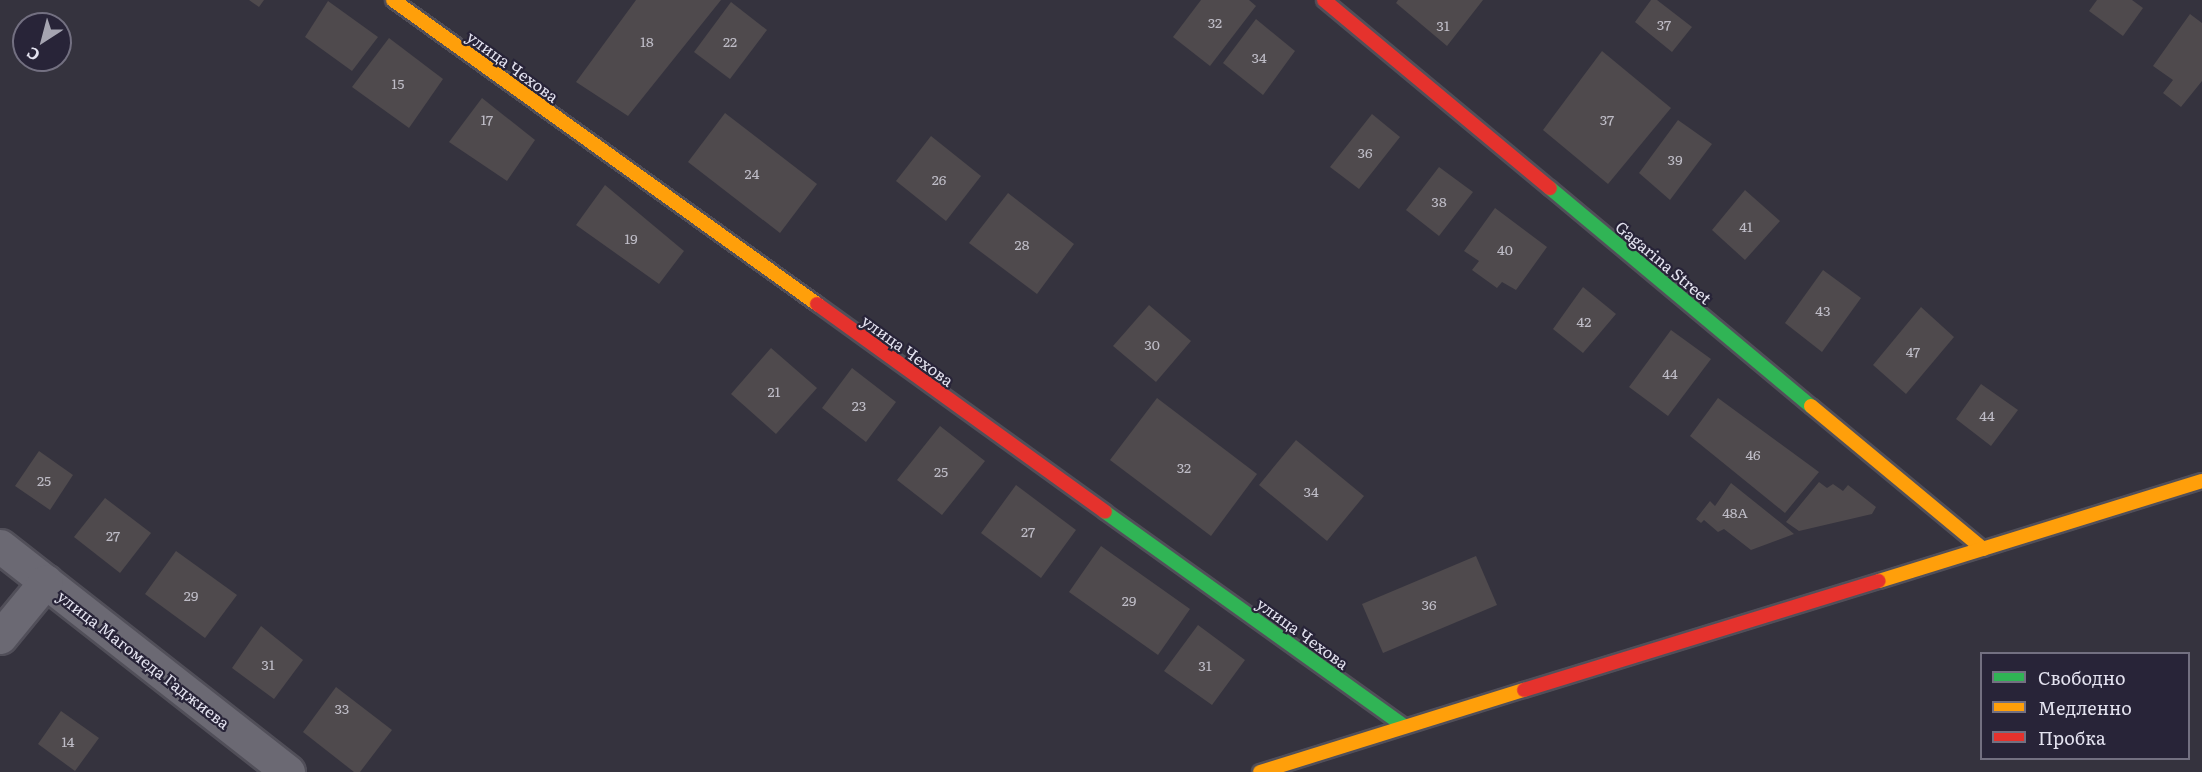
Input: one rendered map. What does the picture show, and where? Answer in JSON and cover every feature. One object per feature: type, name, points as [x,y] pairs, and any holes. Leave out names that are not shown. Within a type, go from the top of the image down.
[{"type":"street","name":"улица Чехова","points":[[393,0],[1404,726]]},
{"type":"street","name":"Gagarina Street","points":[[1324,0],[1983,549]]},
{"type":"street","points":[[1260,772],[2202,481]]},
{"type":"street","name":"улица Магомеда Гаджиева","points":[[0,546],[288,772]]},
{"type":"street","points":[[0,637],[46,581]]},
{"type":"building","points":[[249,0],[264,0],[259,7]]},
{"type":"building","points":[[636,0],[721,0],[628,116],[576,82]]},
{"type":"building","points":[[1201,0],[1249,0],[1256,6],[1210,66],[1173,37]]},
{"type":"building","points":[[1398,0],[1483,0],[1447,46],[1396,3]]},
{"type":"building","points":[[1651,0],[1657,0],[1692,27],[1672,52],[1635,22]]},
{"type":"building","points":[[2097,0],[2132,0],[2143,8],[2123,36],[2089,11]]},
{"type":"building","points":[[328,1],[378,37],[352,71],[305,37]]},
{"type":"building","points":[[731,2],[767,30],[730,79],[694,52]]},
{"type":"building","points":[[2190,14],[2202,23],[2202,81],[2181,107],[2163,93],[2173,80],[2153,66]]},
{"type":"building","points":[[1256,19],[1295,51],[1263,95],[1223,63]]},
{"type":"building","points":[[389,38],[443,79],[409,128],[352,87]]},
{"type":"building","points":[[1602,51],[1671,108],[1608,184],[1543,130]]},
{"type":"building","points":[[482,98],[535,140],[507,181],[449,142]]},
{"type":"building","points":[[725,113],[817,184],[780,233],[688,162]]},
{"type":"building","points":[[1372,114],[1400,137],[1359,189],[1330,167]]},
{"type":"building","points":[[1678,120],[1712,144],[1670,200],[1639,173]]},
{"type":"building","points":[[931,136],[981,176],[946,221],[896,181]]},
{"type":"building","points":[[1439,167],[1473,192],[1439,236],[1406,210]]},
{"type":"building","points":[[605,185],[684,251],[659,284],[576,225]]},
{"type":"building","points":[[1745,190],[1780,221],[1745,260],[1712,230]]},
{"type":"building","points":[[1008,193],[1074,244],[1037,294],[969,243]]},
{"type":"building","points":[[1495,208],[1547,247],[1516,290],[1502,282],[1497,288],[1472,270],[1479,261],[1464,251]]},
{"type":"building","points":[[1823,270],[1861,298],[1822,352],[1785,323]]},
{"type":"building","points":[[1583,287],[1616,314],[1583,353],[1553,329]]},
{"type":"building","points":[[1149,305],[1191,341],[1156,382],[1113,346]]},
{"type":"building","points":[[1921,307],[1954,337],[1906,394],[1873,365]]},
{"type":"building","points":[[1671,330],[1711,359],[1668,416],[1629,387]]},
{"type":"building","points":[[771,348],[817,388],[776,434],[731,394]]},
{"type":"building","points":[[852,368],[896,402],[866,442],[822,408]]},
{"type":"building","points":[[1981,384],[2018,410],[1991,446],[1956,419]]},
{"type":"building","points":[[1157,398],[1257,474],[1211,536],[1110,460]]},
{"type":"building","points":[[1718,398],[1819,472],[1785,513],[1690,436]]},
{"type":"building","points":[[940,426],[985,461],[942,515],[897,480]]},
{"type":"building","points":[[1296,440],[1364,496],[1327,541],[1259,485]]},
{"type":"building","points":[[39,451],[73,475],[50,510],[15,486]]},
{"type":"building","points":[[1819,482],[1827,488],[1833,484],[1843,491],[1848,485],[1876,507],[1872,514],[1799,531],[1786,522]]},
{"type":"building","points":[[1731,483],[1794,534],[1751,550],[1724,529],[1718,532],[1704,520],[1701,523],[1696,519],[1710,501],[1715,506]]},
{"type":"building","points":[[1016,485],[1076,530],[1041,578],[981,533]]},
{"type":"building","points":[[105,498],[151,533],[120,573],[74,537]]},
{"type":"building","points":[[1101,546],[1190,609],[1158,655],[1069,592]]},
{"type":"building","points":[[176,551],[237,595],[205,638],[145,594]]},
{"type":"building","points":[[1476,556],[1497,605],[1383,653],[1362,604]]},
{"type":"building","points":[[1198,625],[1245,660],[1212,705],[1164,671]]},
{"type":"building","points":[[261,626],[303,660],[274,699],[232,668]]},
{"type":"building","points":[[336,687],[392,730],[360,772],[354,772],[303,732]]},
{"type":"building","points":[[61,711],[99,738],[75,771],[38,744]]},
{"type":"traffic: fast","points":[[1550,188],[1811,406]]},
{"type":"traffic: fast","points":[[1105,512],[1404,726]]},
{"type":"traffic: slow","points":[[393,0],[817,304]]},
{"type":"traffic: slow","points":[[1811,406],[1983,549]]},
{"type":"traffic: slow","points":[[1879,581],[2202,481]]},
{"type":"traffic: slow","points":[[1260,772],[1524,690]]},
{"type":"traffic: jam","points":[[1324,0],[1550,188]]},
{"type":"traffic: jam","points":[[817,304],[1105,512]]},
{"type":"traffic: jam","points":[[1524,690],[1879,581]]}]
